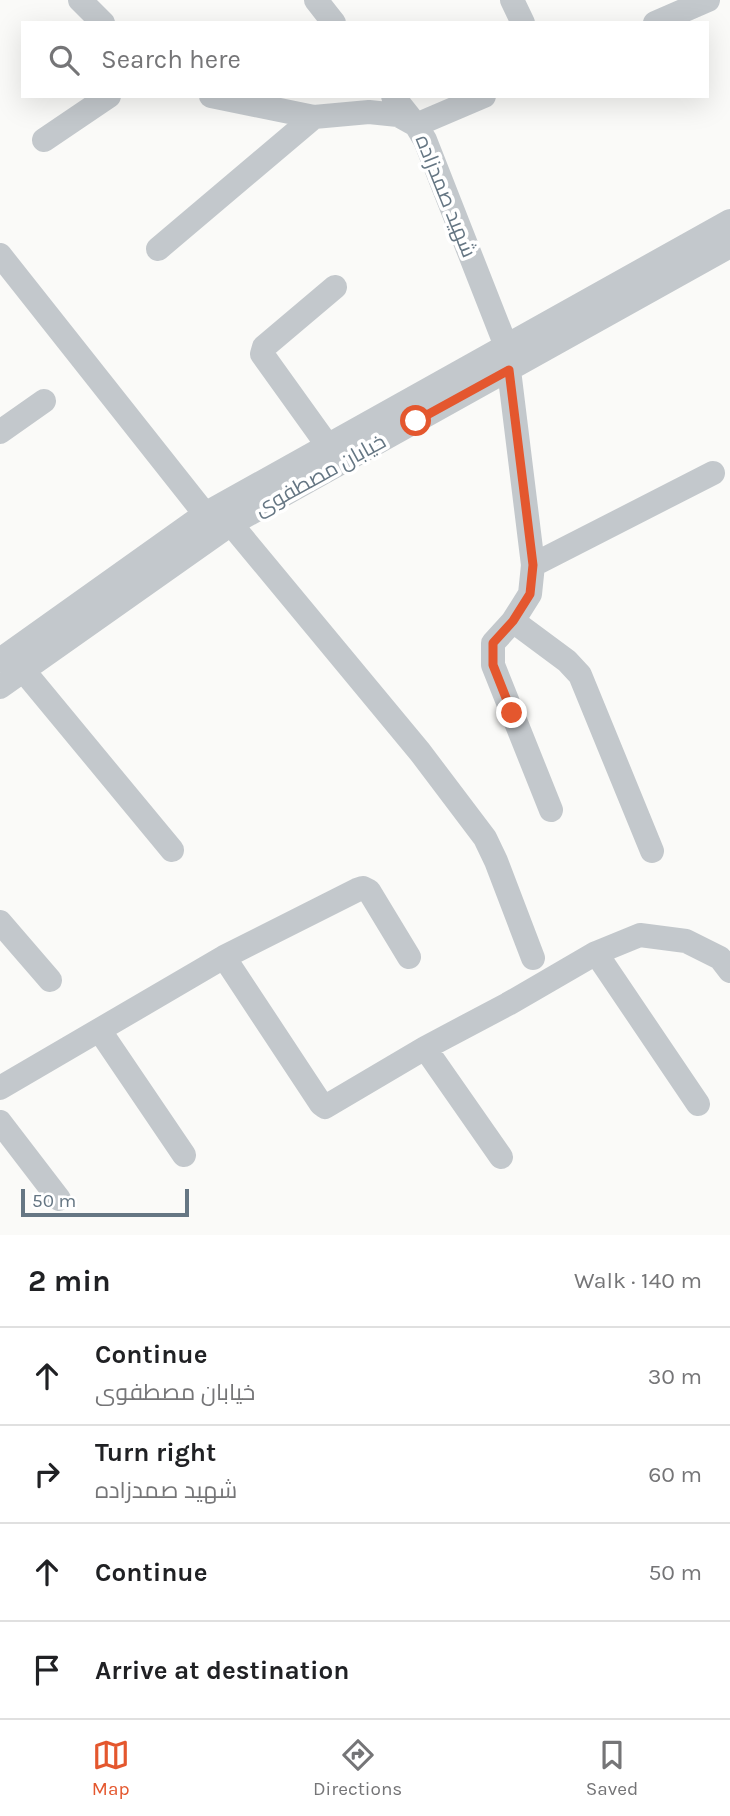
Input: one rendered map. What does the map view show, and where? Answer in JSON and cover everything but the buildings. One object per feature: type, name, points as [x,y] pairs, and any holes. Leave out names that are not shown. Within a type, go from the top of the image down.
[{"type":"street","points":[[80,0],[101,21]]},
{"type":"street","points":[[316,0],[332,21]]},
{"type":"street","points":[[512,0],[522,21]]},
{"type":"street","points":[[661,21],[708,0]]},
{"type":"street","points":[[44,140],[106,98]]},
{"type":"street","name":"شهید صمدزاده","points":[[221,98],[314,117],[369,112],[398,115],[416,125],[425,140],[508,358],[533,565],[530,594],[513,621],[493,643],[493,665],[551,810]]},
{"type":"street","points":[[395,98],[416,125],[479,98]]},
{"type":"street","points":[[158,249],[314,117]]},
{"type":"street","name":"خیابان مصطفوی","points":[[8,656],[508,358],[730,221]]},
{"type":"street","name":"خیابان مصطفوی","points":[[0,687],[8,656],[205,514],[328,446],[730,246]]},
{"type":"street","points":[[0,255],[205,514]]},
{"type":"street","points":[[328,446],[262,354],[264,347],[335,287]]},
{"type":"street","points":[[0,432],[44,401]]},
{"type":"street","points":[[533,565],[713,473]]},
{"type":"street","points":[[231,524],[420,752],[485,838],[533,958]]},
{"type":"street","points":[[513,621],[567,661],[580,675],[652,850]]},
{"type":"street","points":[[8,656],[172,850]]},
{"type":"street","points":[[0,1088],[224,957],[363,888],[369,891],[409,957]]},
{"type":"street","points":[[0,922],[50,980]]},
{"type":"street","points":[[224,957],[321,1104],[326,1107],[425,1048],[596,953],[640,935],[686,941],[720,958],[730,971]]},
{"type":"street","points":[[596,953],[698,1104]]},
{"type":"street","points":[[100,1031],[184,1155]]},
{"type":"street","points":[[425,1048],[500,1157]]},
{"type":"street","points":[[0,1122],[59,1199]]},
{"type":"route","points":[[416,421],[509,370],[533,565],[530,594],[513,621],[493,643],[493,665],[512,713]]}]
